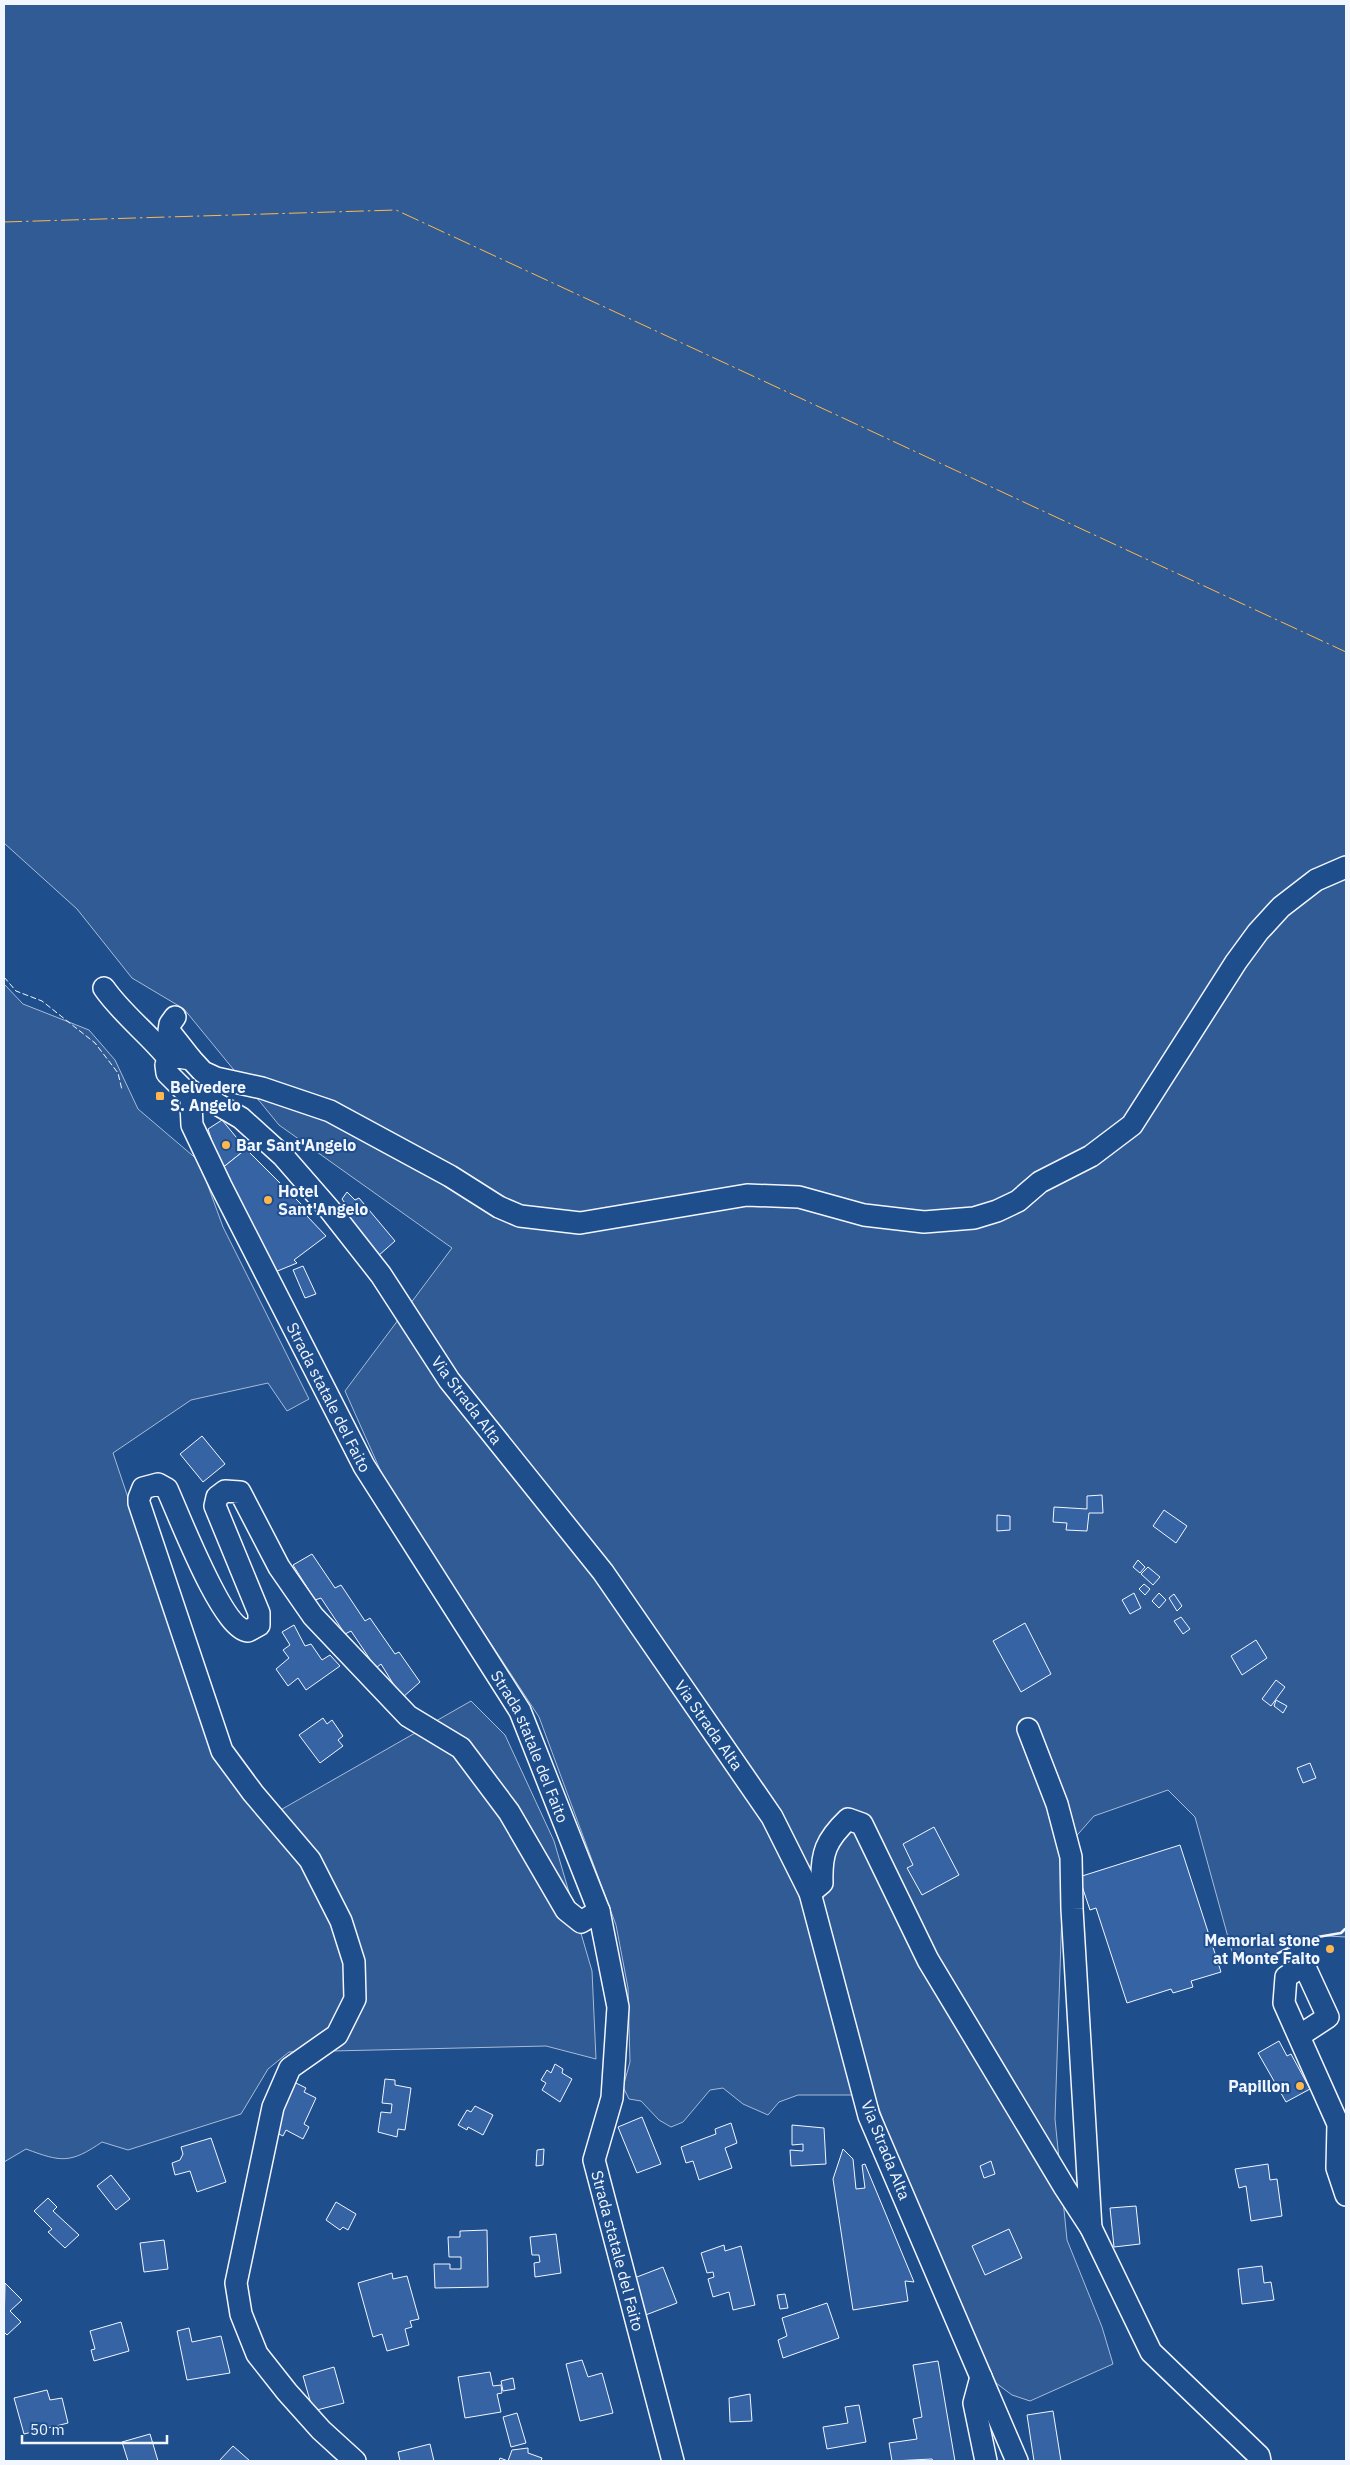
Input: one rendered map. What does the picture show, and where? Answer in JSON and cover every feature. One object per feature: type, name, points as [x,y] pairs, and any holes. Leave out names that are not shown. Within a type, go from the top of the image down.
[{"type":"street","points":[[175,1018],[170,1024],[169,1031],[203,1072],[262,1088],[330,1111],[450,1176],[499,1207],[520,1216],[580,1223],[747,1195],[799,1197],[864,1215],[924,1222],[974,1218],[997,1211],[1018,1201],[1040,1182],[1091,1156],[1132,1125],[1236,962],[1258,932],[1281,907],[1316,880],[1346,867]]},
{"type":"street","points":[[104,988],[114,1003],[146,1032],[169,1059],[178,1057],[191,1059]]},
{"type":"street","name":"Via Strada Alta","points":[[169,1059],[166,1064],[170,1077],[185,1091],[241,1118],[283,1156],[330,1210],[382,1275],[449,1380],[609,1580],[772,1817],[810,1893],[869,2116],[1018,2461]]},
{"type":"street","name":"Strada statale del Faito","points":[[205,1099],[190,1104],[192,1125],[221,1186],[364,1466],[520,1711],[599,1911],[618,2007],[612,2098],[594,2160],[673,2461]]},
{"type":"street","points":[[355,2461],[316,2423],[257,2354],[241,2314],[236,2283],[273,2107],[290,2068],[337,2035],[355,1999],[354,1962],[341,1921],[310,1860],[253,1793],[222,1751],[139,1503],[143,1488],[152,1484],[163,1486],[167,1489],[203,1572],[233,1624],[240,1629],[248,1631],[259,1625],[259,1613],[215,1506],[218,1497],[225,1490],[240,1492],[279,1567],[313,1616],[408,1716],[461,1748],[509,1812],[566,1910],[581,1922],[599,1911]]},
{"type":"street","points":[[1028,1730],[1057,1804],[1071,1857],[1072,1909],[1092,2228]]},
{"type":"street","points":[[810,1893],[822,1883],[822,1859],[832,1834],[848,1818],[862,1824],[928,1960],[1065,2188],[1092,2228],[1151,2352],[1259,2456],[1260,2461]]},
{"type":"street","points":[[1299,2036],[1338,2124],[1338,2168],[1346,2195]]},
{"type":"street","points":[[981,2377],[974,2403],[986,2461]]},
{"type":"shaded area","points":[[4,4],[1346,4],[1346,1937],[1327,1936],[1306,1939],[1257,1964],[1234,1959],[1195,1817],[1168,1790],[1094,1816],[1064,1850],[1055,2119],[1067,2240],[1102,2327],[1113,2364],[1030,2401],[1012,2395],[996,2383],[898,2161],[877,2103],[868,2095],[798,2095],[779,2102],[768,2115],[743,2104],[723,2088],[710,2090],[683,2122],[671,2127],[659,2120],[641,2101],[629,2099],[623,2087],[630,2062],[628,1988],[616,1925],[539,1717],[386,1483],[345,1391],[452,1248],[279,1125],[184,1009],[132,978],[77,909],[4,843]]},
{"type":"shaded area","points":[[4,984],[23,1004],[89,1030],[115,1060],[138,1109],[199,1161],[223,1227],[309,1399],[287,1411],[268,1383],[191,1400],[113,1453],[214,1759],[263,1820],[471,1701],[505,1735],[554,1841],[592,1971],[596,2059],[546,2046],[289,2052],[268,2069],[241,2114],[128,2150],[102,2142],[82,2154],[65,2159],[26,2149],[4,2162]]},
{"type":"building","points":[[222,1120],[246,1149],[221,1169],[208,1129]]},
{"type":"building","name":"Hotel Sant'Angelo","points":[[246,1149],[309,1212],[306,1215],[326,1236],[294,1260],[297,1263],[275,1272],[221,1169]]},
{"type":"building","points":[[347,1192],[355,1200],[359,1198],[395,1241],[378,1256],[359,1229],[356,1232],[339,1212],[347,1206],[342,1199]]},
{"type":"building","points":[[303,1266],[316,1294],[305,1298],[293,1270]]},
{"type":"building","points":[[202,1436],[225,1464],[203,1482],[180,1454]]},
{"type":"building","points":[[1102,1495],[1103,1513],[1089,1513],[1087,1531],[1066,1530],[1067,1523],[1053,1522],[1054,1507],[1087,1509],[1087,1496]]},
{"type":"building","points":[[1164,1510],[1187,1526],[1176,1543],[1153,1526]]},
{"type":"building","points":[[997,1515],[1010,1516],[1010,1530],[997,1531]]},
{"type":"building","points":[[312,1554],[335,1588],[341,1585],[365,1621],[370,1618],[395,1654],[399,1652],[420,1682],[402,1698],[381,1664],[376,1668],[351,1631],[345,1634],[321,1598],[315,1600],[293,1565]]},
{"type":"building","points":[[1138,1560],[1145,1567],[1140,1573],[1133,1567]]},
{"type":"building","points":[[1148,1567],[1160,1577],[1153,1585],[1141,1574]]},
{"type":"building","points":[[1144,1584],[1150,1589],[1145,1595],[1139,1589]]},
{"type":"building","points":[[1134,1593],[1141,1608],[1130,1614],[1122,1600]]},
{"type":"building","points":[[1159,1593],[1166,1600],[1159,1608],[1152,1601]]},
{"type":"building","points":[[1174,1594],[1182,1606],[1177,1611],[1169,1598]]},
{"type":"building","points":[[1181,1617],[1190,1629],[1183,1634],[1174,1621]]},
{"type":"building","points":[[1025,1623],[1051,1674],[1021,1692],[993,1641]]},
{"type":"building","points":[[294,1625],[305,1646],[311,1644],[322,1660],[330,1655],[340,1666],[306,1690],[298,1678],[288,1686],[276,1669],[289,1658],[283,1650],[290,1645],[282,1632]]},
{"type":"building","points":[[1256,1640],[1267,1658],[1242,1675],[1231,1656]]},
{"type":"building","points":[[1276,1680],[1285,1687],[1271,1706],[1262,1699]]},
{"type":"building","points":[[1276,1700],[1287,1706],[1283,1713],[1274,1706]]},
{"type":"building","points":[[323,1718],[327,1724],[332,1720],[343,1736],[338,1740],[343,1746],[320,1763],[299,1735]]},
{"type":"building","points":[[1310,1763],[1316,1778],[1303,1783],[1297,1768]]},
{"type":"building","points":[[934,1827],[959,1875],[922,1895],[907,1868],[913,1865],[903,1844]]},
{"type":"building","points":[[1180,1845],[1221,1972],[1191,1981],[1193,1987],[1173,1993],[1171,1989],[1127,2003],[1096,1908],[1090,1910],[1079,1877]]},
{"type":"building","points":[[1279,2041],[1287,2056],[1291,2054],[1310,2089],[1286,2102],[1258,2053]]},
{"type":"building","points":[[555,2064],[563,2069],[562,2073],[572,2079],[560,2102],[542,2090],[546,2083],[541,2080],[547,2070],[551,2073]]},
{"type":"building","points":[[385,2079],[395,2080],[395,2085],[411,2088],[405,2130],[398,2129],[397,2137],[378,2132],[381,2112],[391,2113],[392,2104],[382,2103]]},
{"type":"building","points":[[292,2081],[306,2088],[304,2092],[316,2098],[304,2124],[309,2127],[303,2139],[286,2130],[283,2136],[271,2130]]},
{"type":"building","points":[[475,2106],[493,2115],[483,2135],[468,2127],[467,2130],[458,2125],[467,2110],[471,2112]]},
{"type":"building","points":[[642,2117],[661,2164],[637,2173],[618,2127]]},
{"type":"building","points":[[731,2123],[737,2143],[725,2148],[732,2168],[699,2180],[693,2161],[686,2163],[681,2147],[716,2134],[715,2129]]},
{"type":"building","points":[[792,2125],[824,2128],[826,2164],[791,2166],[790,2150],[803,2151],[803,2144],[792,2145]]},
{"type":"building","points":[[211,2138],[226,2182],[197,2192],[190,2171],[175,2175],[172,2163],[180,2160],[183,2154],[181,2147]]},
{"type":"building","points":[[544,2149],[543,2165],[536,2166],[537,2150]]},
{"type":"building","points":[[843,2149],[853,2159],[856,2189],[865,2188],[862,2165],[865,2164],[914,2282],[905,2281],[908,2301],[853,2310],[833,2179]]},
{"type":"building","points":[[991,2161],[995,2174],[984,2178],[980,2166]]},
{"type":"building","points":[[1268,2164],[1270,2180],[1277,2179],[1282,2216],[1251,2221],[1246,2186],[1239,2188],[1235,2169]]},
{"type":"building","points":[[111,2175],[130,2199],[116,2210],[97,2186]]},
{"type":"building","points":[[48,2198],[57,2207],[53,2211],[79,2235],[65,2248],[48,2232],[52,2229],[34,2211]]},
{"type":"building","points":[[336,2202],[356,2214],[348,2230],[343,2227],[340,2230],[326,2220]]},
{"type":"building","points":[[1136,2206],[1140,2244],[1114,2247],[1110,2208]]},
{"type":"building","points":[[1009,2229],[1022,2258],[985,2275],[972,2246]]},
{"type":"building","points":[[487,2230],[488,2287],[435,2288],[434,2264],[450,2264],[450,2269],[461,2269],[461,2257],[449,2257],[448,2237],[460,2237],[460,2231]]},
{"type":"building","points":[[556,2234],[561,2273],[535,2277],[534,2263],[540,2262],[539,2255],[532,2255],[530,2237]]},
{"type":"building","points":[[164,2240],[168,2269],[144,2272],[140,2243]]},
{"type":"building","points":[[724,2245],[725,2251],[741,2246],[755,2305],[733,2310],[729,2292],[713,2297],[708,2279],[714,2277],[713,2272],[707,2273],[701,2253]]},
{"type":"building","points":[[1262,2266],[1264,2283],[1271,2282],[1274,2300],[1242,2304],[1238,2269]]},
{"type":"building","points":[[663,2267],[677,2303],[643,2316],[629,2280]]},
{"type":"building","points":[[392,2273],[393,2279],[407,2276],[419,2319],[410,2321],[412,2327],[405,2329],[409,2345],[387,2351],[382,2334],[373,2337],[358,2283]]},
{"type":"building","points":[[5,2283],[22,2300],[10,2311],[21,2322],[7,2335],[4,2332]]},
{"type":"building","points":[[785,2294],[788,2308],[780,2309],[777,2295]]},
{"type":"building","points":[[827,2303],[839,2338],[783,2358],[778,2340],[787,2336],[782,2318]]},
{"type":"building","points":[[121,2322],[129,2351],[94,2361],[91,2350],[95,2349],[90,2331]]},
{"type":"building","points":[[189,2328],[192,2342],[221,2336],[230,2373],[187,2380],[177,2331]]},
{"type":"building","points":[[582,2360],[588,2377],[602,2373],[613,2413],[580,2421],[566,2364]]},
{"type":"building","points":[[938,2361],[955,2461],[933,2461],[932,2459],[892,2461],[889,2443],[917,2439],[913,2419],[922,2417],[913,2365]]},
{"type":"building","points":[[334,2367],[344,2403],[313,2411],[303,2376]]},
{"type":"building","points":[[490,2372],[493,2386],[501,2385],[502,2393],[497,2394],[501,2412],[465,2418],[458,2377]]},
{"type":"building","points":[[513,2378],[515,2389],[503,2391],[501,2381]]},
{"type":"building","points":[[47,2390],[50,2400],[62,2398],[68,2423],[24,2434],[14,2398]]},
{"type":"building","points":[[750,2394],[752,2421],[730,2422],[729,2398]]},
{"type":"building","points":[[859,2405],[866,2442],[827,2449],[823,2427],[848,2423],[845,2407]]},
{"type":"building","points":[[1053,2411],[1061,2461],[1034,2461],[1027,2415]]},
{"type":"building","points":[[517,2413],[526,2443],[511,2447],[503,2417]]},
{"type":"building","points":[[150,2434],[158,2461],[128,2461],[122,2442]]},
{"type":"building","points":[[430,2444],[434,2461],[400,2461],[398,2452]]},
{"type":"building","points":[[233,2446],[250,2461],[219,2461]]},
{"type":"building","points":[[528,2448],[528,2453],[542,2458],[541,2461],[508,2461],[512,2450]]},
{"type":"fence","points":[[4,977],[16,991],[42,1001],[95,1043],[118,1073],[122,1090]]},
{"type":"wall","points":[[1257,1964],[1306,1939],[1341,1933],[1345,1929]]},
{"type":"power","points":[[4,222],[396,210],[1346,652]]},
{"type":"place","name":"Belvedere S. Angelo","points":[[160,1096]]},
{"type":"place","name":"Bar Sant'Angelo","points":[[226,1145]]},
{"type":"place","name":"Hotel Sant'Angelo","points":[[268,1200]]},
{"type":"place","name":"Memorial stone at Monte Faito","points":[[1330,1949]]},
{"type":"place","name":"Papillon","points":[[1300,2086]]}]
